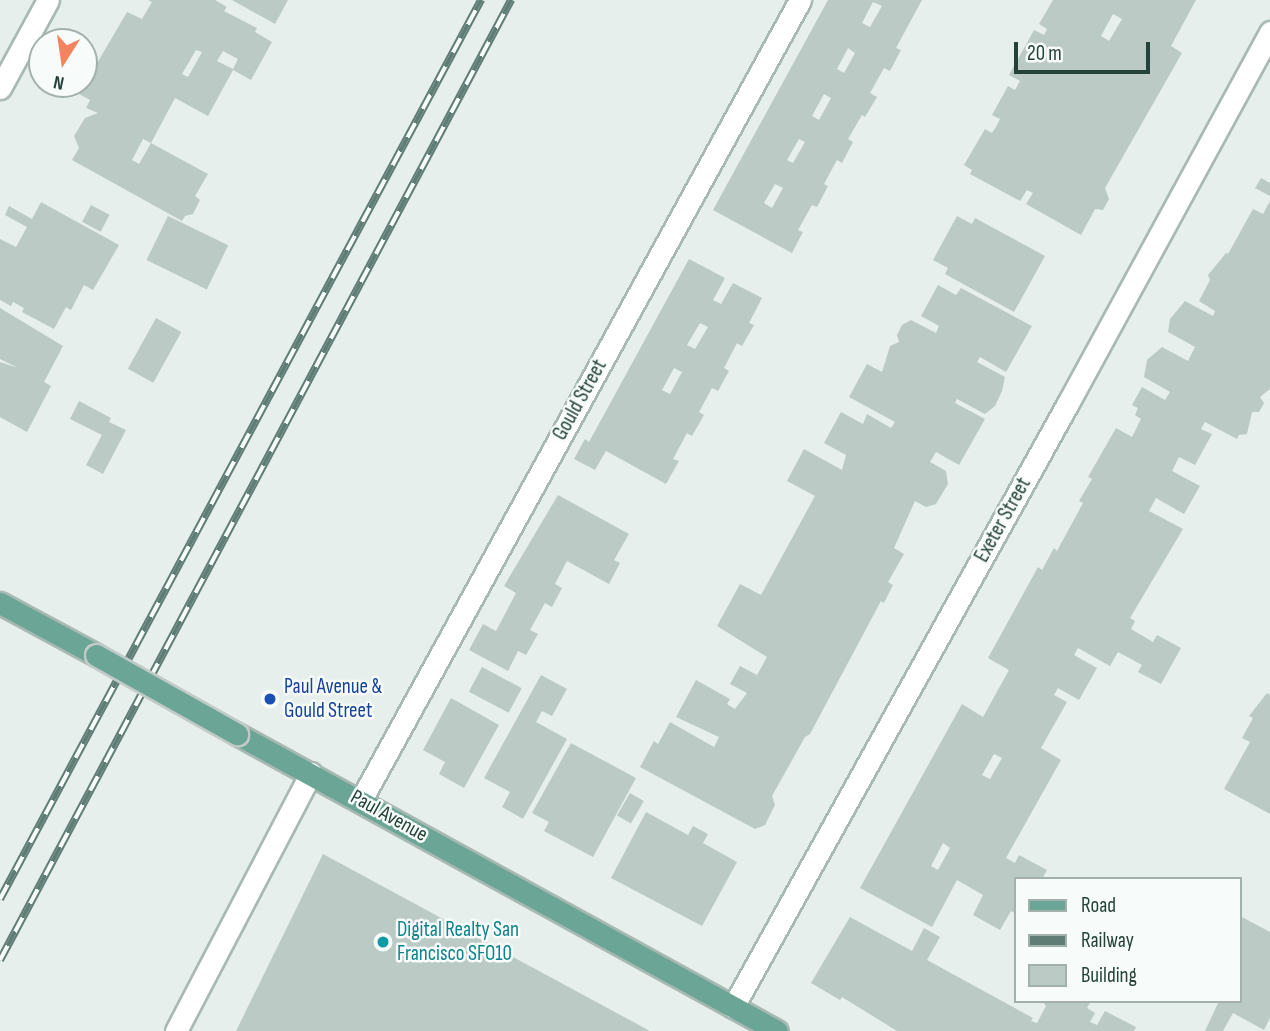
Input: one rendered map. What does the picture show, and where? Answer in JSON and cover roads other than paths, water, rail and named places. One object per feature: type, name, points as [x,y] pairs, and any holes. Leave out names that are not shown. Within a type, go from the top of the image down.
[{"type":"main road","name":"Paul Avenue","points":[[0,603],[777,1031]]},
{"type":"street","points":[[0,88],[48,0]]},
{"type":"street","name":"Gould Street","points":[[361,800],[800,0]]},
{"type":"street","name":"Exeter Street","points":[[733,1007],[1067,405],[1270,32]]},
{"type":"street","points":[[176,1031],[311,773]]},
{"type":"railway","points":[[0,899],[481,0]]},
{"type":"railway","points":[[0,960],[511,0]]},
{"type":"place","name":"Paul Avenue & Gould Street","points":[[270,699]]},
{"type":"place","name":"Digital Realty San Francisco SFO10","points":[[383,942]]}]
